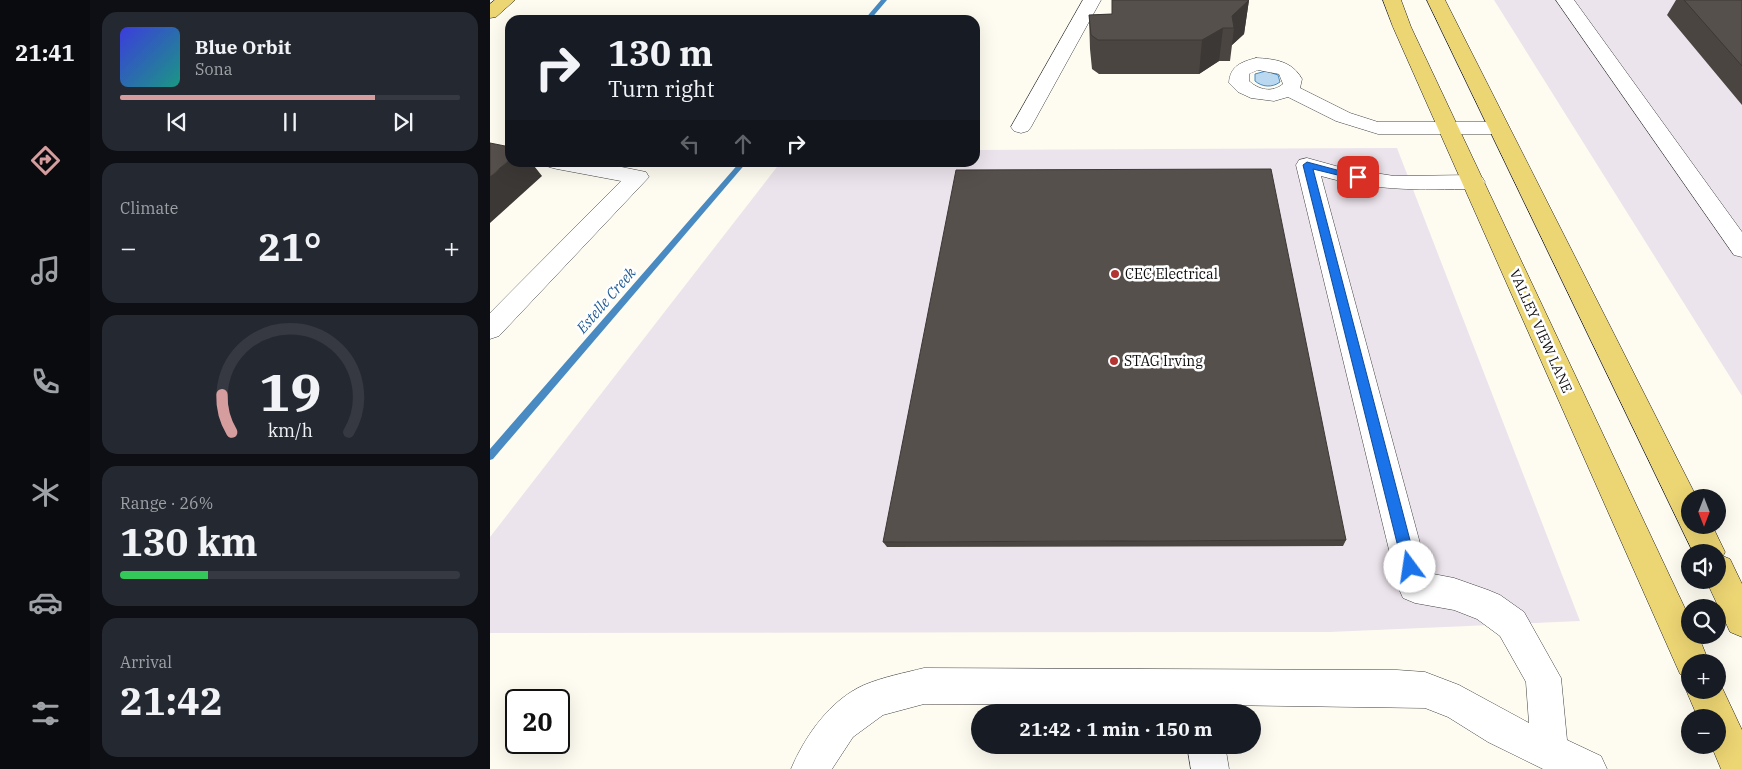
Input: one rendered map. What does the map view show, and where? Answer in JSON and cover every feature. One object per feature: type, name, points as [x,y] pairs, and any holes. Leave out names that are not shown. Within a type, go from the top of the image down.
[{"type":"main road","points":[[490,14],[506,0]]},
{"type":"main road","name":"VALLEY VIEW LANE","points":[[1392,0],[1448,128],[1688,654]]},
{"type":"main road","points":[[1436,0],[1681,497]]},
{"type":"main road","points":[[1726,587],[1742,620]]},
{"type":"main road","points":[[1726,738],[1740,769]]},
{"type":"lane","points":[[1021,127],[1092,0]]},
{"type":"lane","points":[[1565,0],[1742,249]]},
{"type":"lane","points":[[1289,90],[1365,126],[1378,128],[1499,128]]},
{"type":"lane","points":[[1474,182],[1394,183],[1342,175],[1307,165],[1415,587],[1462,597],[1488,607],[1512,624],[1543,678],[1550,753]]},
{"type":"lane","points":[[494,319],[638,177],[583,167]]},
{"type":"lane","points":[[810,769],[840,724],[867,704],[874,699],[924,686],[1199,700],[1397,688],[1425,690],[1459,703],[1501,729],[1588,769]]},
{"type":"lane","points":[[1208,754],[1210,769]]},
{"type":"shaded area","points":[[1494,0],[1742,0],[1742,396]]},
{"type":"shaded area","points":[[1397,148],[1580,621],[1330,632],[490,633],[490,537],[777,167],[980,167],[980,150]]},
{"type":"water","points":[[1266,71],[1278,75],[1280,82],[1267,86],[1255,81],[1255,74]]},
{"type":"building","points":[[1112,0],[1249,0],[1232,16],[1234,28],[1223,28],[1202,40],[1098,40],[1091,35],[1089,15],[1112,14]]},
{"type":"building","points":[[1684,0],[1742,0],[1742,66]]},
{"type":"building","points":[[490,143],[505,146],[505,164],[490,177]]},
{"type":"building","name":"STAG Irving","points":[[1271,169],[1346,540],[883,542],[956,170]]},
{"type":"waterway","name":"Estelle Creek","points":[[871,15],[884,0]]},
{"type":"waterway","name":"Estelle Creek","points":[[490,456],[740,167]]},
{"type":"place","name":"CEC Electrical","points":[[1115,274]]},
{"type":"place","name":"STAG Irving","points":[[1114,361]]},
{"type":"route","points":[[1358,177],[1342,175],[1307,165],[1410,567]]}]
